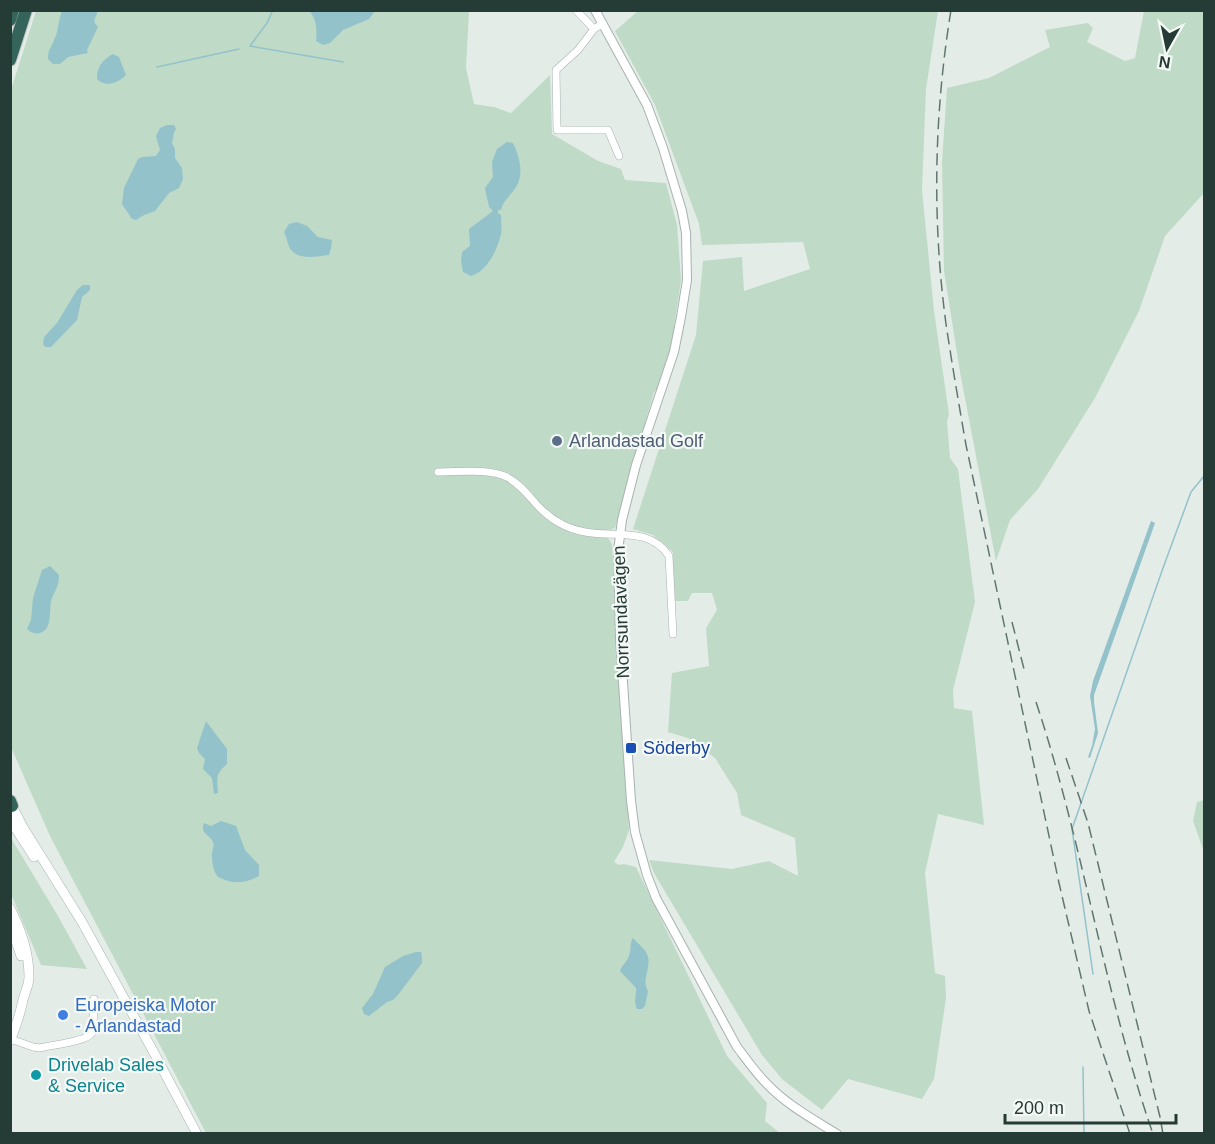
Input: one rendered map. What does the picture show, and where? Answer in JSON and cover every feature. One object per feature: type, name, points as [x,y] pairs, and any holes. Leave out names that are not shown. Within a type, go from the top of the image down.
[{"type":"highway","points":[[10,20],[13,10]]},
{"type":"highway","points":[[10,60],[26,10]]},
{"type":"main road","points":[[11,804],[82,922],[197,1134]]},
{"type":"main road","points":[[10,820],[115,983]]},
{"type":"main road","points":[[10,908],[20,929],[27,955],[29,978],[19,1020],[11,1040]]},
{"type":"main road","points":[[10,924],[21,956],[24,997]]},
{"type":"street","points":[[576,10],[594,29]]},
{"type":"street","name":"Norrsundavägen","points":[[595,10],[647,105],[663,148],[682,211],[686,233],[687,280],[674,352],[636,465],[618,551],[620,638],[634,832],[656,898],[738,1047],[768,1086],[800,1111],[837,1134]]},
{"type":"street","points":[[602,24],[594,29],[578,50],[556,70],[557,130],[608,130],[619,156]]},
{"type":"street","points":[[438,472],[495,473],[506,477],[522,488],[539,507],[573,530],[608,535],[627,534],[648,538],[663,547],[669,556],[673,634]]},
{"type":"street","points":[[11,1040],[40,1048],[81,1040],[92,1033],[94,999]]},
{"type":"green space","name":"Arlandastad Golf","points":[[36,11],[469,11],[466,68],[474,104],[494,107],[511,113],[550,75],[552,134],[598,161],[621,169],[625,180],[666,183],[677,225],[681,280],[670,354],[658,390],[654,392],[615,528],[610,530],[608,538],[612,544],[629,830],[614,862],[619,865],[636,867],[727,1056],[767,1103],[765,1121],[780,1133],[206,1133],[50,836],[11,747],[10,93]]},
{"type":"green space","points":[[638,11],[938,11],[926,89],[922,190],[934,311],[949,414],[947,421],[950,458],[958,469],[975,602],[953,690],[954,708],[972,711],[984,825],[938,814],[925,873],[935,973],[945,976],[946,998],[934,1079],[922,1099],[848,1079],[822,1110],[782,1079],[762,1055],[654,873],[649,860],[732,869],[769,861],[798,876],[795,838],[741,815],[737,793],[715,758],[688,738],[668,732],[672,673],[709,666],[706,628],[717,610],[712,593],[692,593],[688,601],[673,601],[673,552],[653,535],[633,529],[696,335],[703,261],[742,257],[744,291],[810,269],[803,242],[702,245],[699,224],[655,105],[615,31]]},
{"type":"green space","points":[[1144,11],[1204,11],[1204,193],[1165,236],[1139,311],[1095,398],[1038,489],[1010,520],[996,561],[960,372],[944,271],[942,162],[947,88],[989,78],[1050,47],[1045,30],[1088,23],[1093,28],[1087,42],[1125,61],[1135,58]]},
{"type":"green space","points":[[1204,800],[1204,852],[1193,821],[1197,802]]},
{"type":"green space","points":[[11,838],[87,969],[41,965],[11,894]]},
{"type":"water","points":[[62,11],[97,11],[94,20],[98,27],[87,50],[88,53],[68,57],[60,64],[53,64],[48,59],[49,53]]},
{"type":"water","points":[[309,11],[375,11],[369,19],[343,30],[330,43],[323,45],[316,41],[316,25]]},
{"type":"water","points":[[113,54],[119,57],[126,75],[116,82],[108,84],[101,82],[97,79],[99,67]]},
{"type":"water","points":[[174,125],[176,129],[172,143],[175,158],[182,168],[183,179],[179,188],[169,193],[155,211],[136,220],[132,219],[122,204],[124,188],[138,159],[156,156],[160,150],[156,136],[160,128]]},
{"type":"water","points":[[507,142],[513,143],[518,154],[519,179],[501,210],[498,210],[501,215],[501,232],[494,253],[482,270],[471,276],[463,272],[462,252],[470,246],[469,229],[493,211],[489,207],[485,188],[493,177],[492,162],[497,149]]},
{"type":"water","points":[[297,222],[307,226],[318,237],[332,240],[329,255],[304,257],[291,250],[284,232],[289,224]]},
{"type":"water","points":[[83,285],[90,285],[90,290],[82,297],[77,320],[51,347],[46,347],[43,345],[44,337],[57,323],[77,290]]},
{"type":"water","points":[[1151,521],[1155,523],[1094,695],[1098,733],[1090,758],[1088,757],[1095,729],[1090,696],[1093,681]]},
{"type":"water","points":[[50,566],[59,575],[51,602],[49,623],[44,631],[33,633],[27,629],[31,620],[33,598],[42,570]]},
{"type":"water","points":[[206,721],[227,749],[227,764],[219,774],[218,793],[214,794],[212,778],[203,769],[205,759],[197,748]]},
{"type":"water","points":[[221,821],[236,826],[245,850],[259,865],[259,876],[237,882],[228,881],[217,875],[212,860],[213,842],[204,832],[203,827],[204,823],[211,826]]},
{"type":"water","points":[[633,938],[646,952],[649,961],[645,983],[648,991],[645,1006],[642,1009],[637,1009],[636,988],[620,971],[629,955]]},
{"type":"water","points":[[421,952],[422,963],[398,995],[369,1016],[364,1014],[362,1008],[373,994],[385,967],[403,956]]},
{"type":"waterway","points":[[273,10],[267,23],[250,46],[343,62]]},
{"type":"waterway","points":[[157,67],[239,49]]},
{"type":"waterway","points":[[1093,974],[1072,829],[1191,492],[1204,476]]},
{"type":"waterway","points":[[1083,1067],[1084,1134]]},
{"type":"railway","points":[[951,10],[941,88],[937,167],[938,246],[946,324],[966,445],[1059,883],[1089,1011],[1130,1134]]},
{"type":"railway","points":[[1012,622],[1024,669]]},
{"type":"railway","points":[[1036,702],[1053,755],[1121,1027],[1153,1134]]},
{"type":"railway","points":[[1066,758],[1088,823],[1163,1134]]},
{"type":"place","name":"Arlandastad Golf","points":[[557,441]]},
{"type":"place","name":"Söderby","points":[[631,748]]},
{"type":"place","name":"Europeiska Motor - Arlandastad","points":[[63,1015]]},
{"type":"place","name":"Drivelab Sales & Service","points":[[36,1075]]}]
